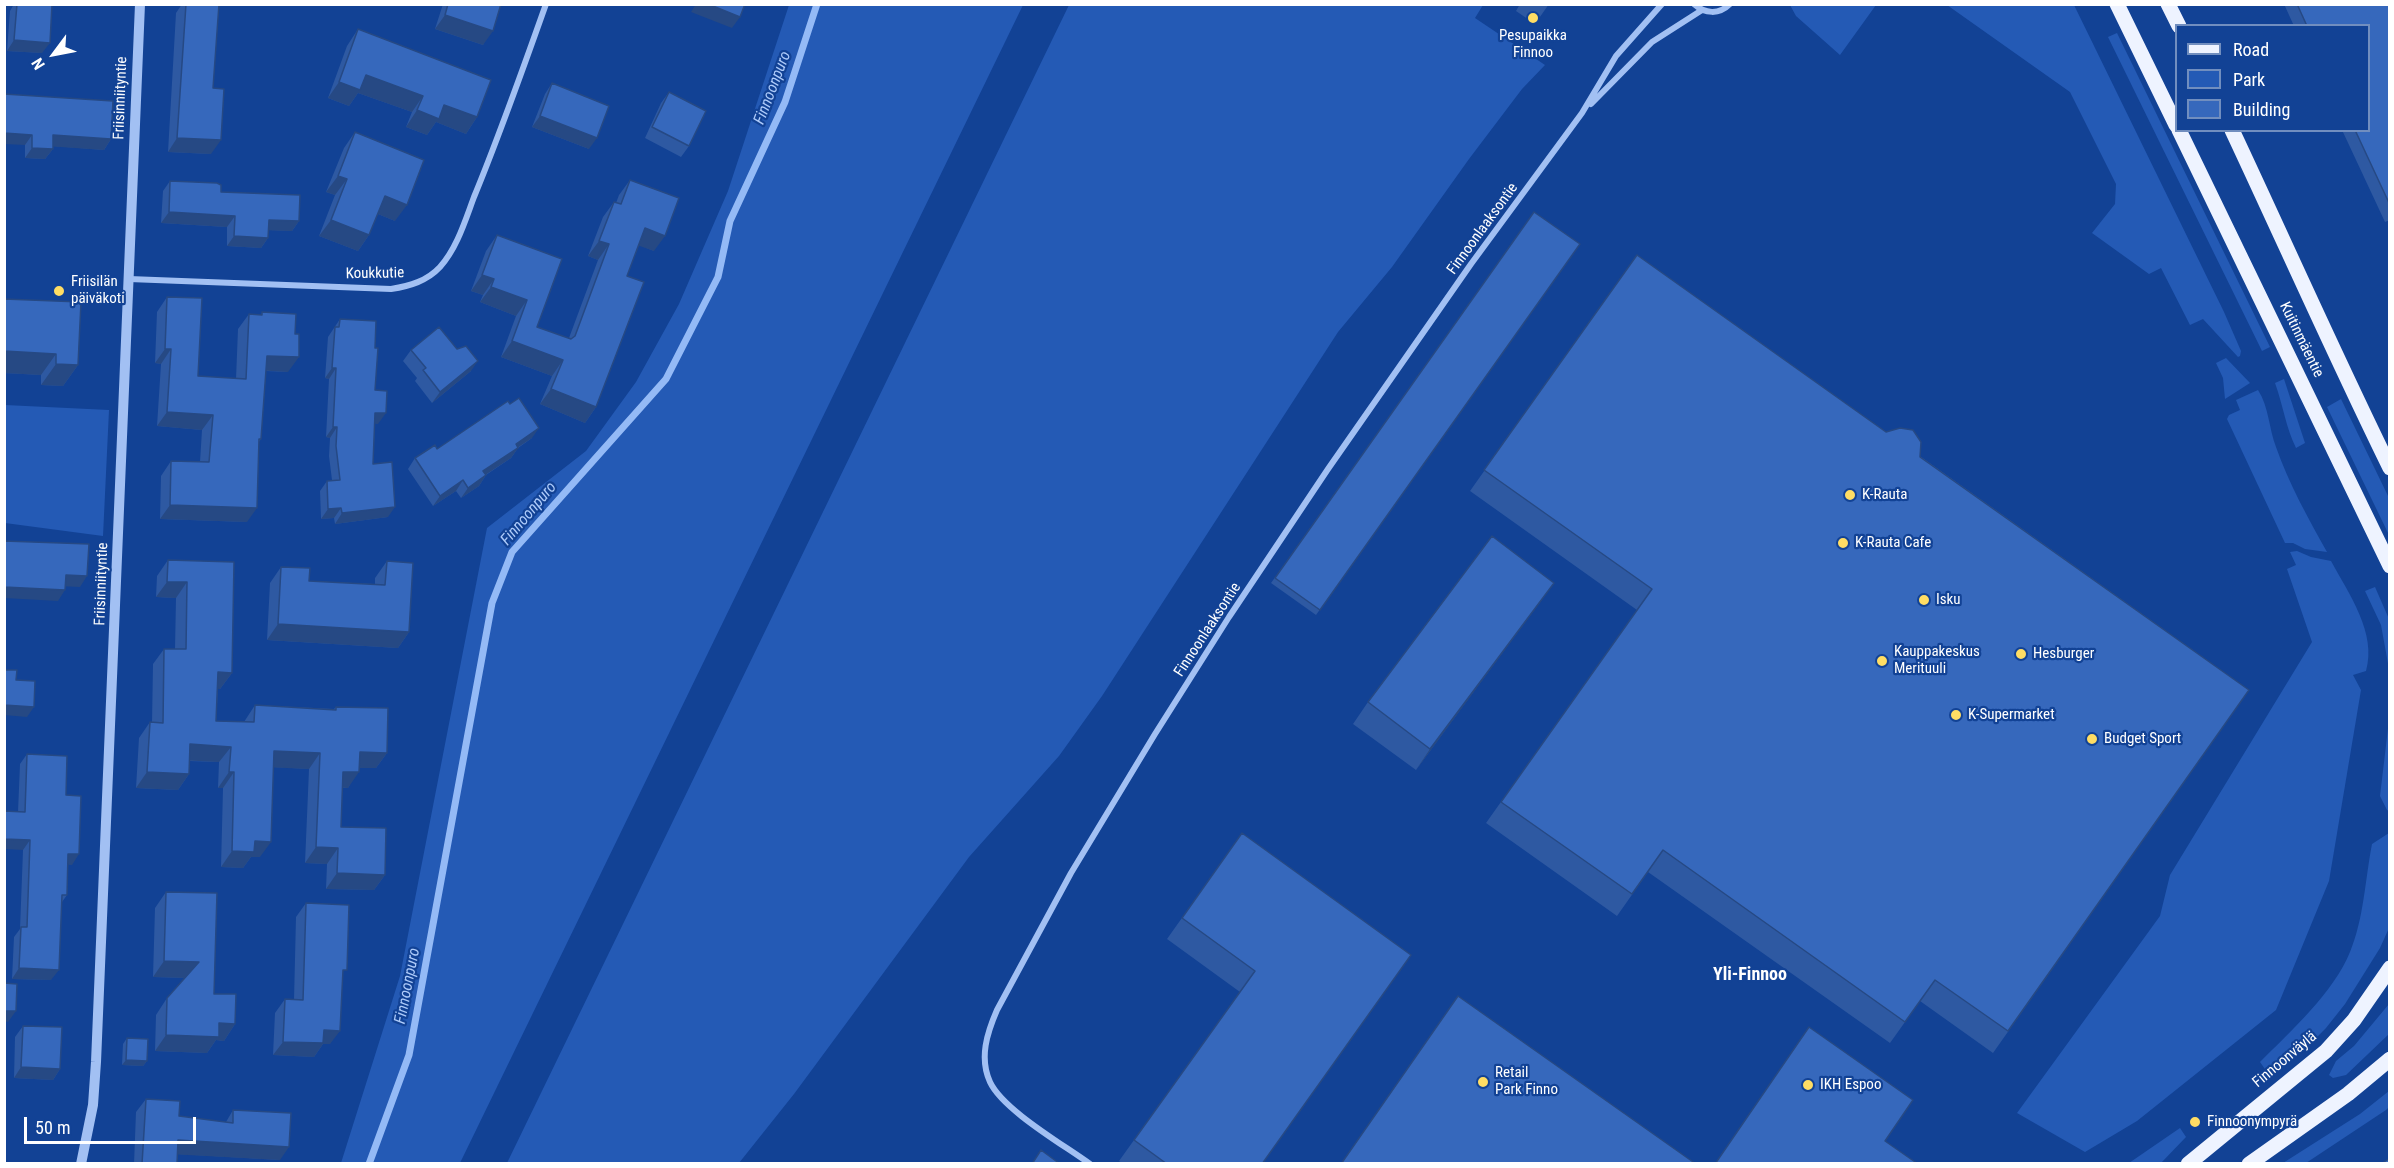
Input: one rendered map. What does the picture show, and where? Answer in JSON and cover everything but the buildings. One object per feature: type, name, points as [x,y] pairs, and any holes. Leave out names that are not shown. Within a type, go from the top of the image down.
[{"type":"main road","points":[[2117,4],[2175,123]]},
{"type":"main road","points":[[2168,4],[2178,24]]},
{"type":"main road","name":"Kuitinmäentie","points":[[2180,132],[2390,566]]},
{"type":"main road","name":"Kuitinmäentie","points":[[2233,132],[2309,293],[2327,340],[2390,468]]},
{"type":"main road","name":"Finnoonväylä","points":[[2188,1164],[2326,1051],[2354,1020],[2390,968]]},
{"type":"main road","points":[[2249,1164],[2348,1094],[2389,1060]]},
{"type":"street","name":"Friisinniityntie","points":[[81,1164],[93,1105],[96,1062],[140,4]]},
{"type":"street","name":"Koukkutie","points":[[129,279],[391,289],[425,280],[440,267],[454,245],[493,151],[546,4]]},
{"type":"street","name":"Finnoonlaaksontie","points":[[1090,1164],[1013,1109],[990,1082],[984,1049],[989,1028],[997,1010],[1071,873],[1229,617],[1348,440],[1471,264],[1582,113],[1616,56],[1662,4]]},
{"type":"street","points":[[1694,4],[1702,10],[1718,12],[1730,4]]},
{"type":"street","name":"Finnoonlaaksontie","points":[[1582,113],[1652,42],[1702,10]]},
{"type":"green space","points":[[789,5],[1023,5],[460,1163],[341,1163],[400,976],[487,528],[586,451],[636,382],[679,304],[728,191]]},
{"type":"green space","points":[[1069,5],[1483,5],[1475,18],[1545,65],[1522,89],[1392,267],[1338,332],[1102,696],[1059,756],[969,857],[794,1094],[739,1163],[507,1163]]},
{"type":"green space","points":[[1790,5],[1876,5],[1840,55],[1796,16]]},
{"type":"green space","points":[[1947,5],[2074,5],[2224,312],[2241,351],[2240,356],[2238,357],[2203,319],[2190,325],[2161,268],[2149,274],[2092,233],[2115,204],[2116,184],[2070,92]]},
{"type":"green space","points":[[2117,33],[2270,347],[2262,351],[2108,37]]},
{"type":"green space","points":[[2226,358],[2250,383],[2225,399],[2223,378],[2216,363]]},
{"type":"green space","points":[[2284,379],[2305,443],[2296,448],[2275,383]]},
{"type":"green space","points":[[2258,390],[2287,474],[2327,552],[2285,543],[2227,419],[2229,415],[2240,410],[2236,400]]},
{"type":"green space","points":[[2341,399],[2389,498],[2389,535],[2327,407]]},
{"type":"green space","points":[[5,405],[109,410],[103,536],[5,523]]},
{"type":"green space","points":[[2297,551],[2311,557],[2331,561],[2353,600],[2365,628],[2368,642],[2366,671],[2353,675],[2361,690],[2329,881],[2276,1010],[2137,1121],[2085,1152],[2017,1113],[2160,916],[2170,875],[2312,642],[2287,569],[2296,565],[2290,552]]},
{"type":"green space","points":[[2375,587],[2389,619],[2389,669],[2381,625],[2365,591]]},
{"type":"green space","points":[[2389,720],[2389,811],[2380,796]]},
{"type":"green space","points":[[2389,833],[2389,928],[2380,948],[2345,1004],[2326,1028],[2315,1039],[2267,1072],[2260,1062],[2310,1011],[2343,967],[2355,939],[2364,899],[2372,844]]},
{"type":"green space","points":[[2389,1004],[2389,1034],[2346,1075],[2333,1078],[2329,1075],[2336,1061],[2354,1046]]},
{"type":"green space","points":[[2389,1091],[2389,1107],[2386,1110],[2306,1163],[2283,1163],[2360,1114]]},
{"type":"green space","points":[[2180,1128],[2186,1137],[2161,1163],[2129,1163]]},
{"type":"waterway","name":"Finnoonpuro","points":[[369,1164],[409,1055],[492,603],[512,552],[666,379],[718,277],[730,221],[785,102],[817,4]]},
{"type":"place","name":"Pesupaikka Finnoo","points":[[1533,18]]},
{"type":"place","name":"Friisilän päiväkoti","points":[[59,291]]},
{"type":"place","name":"K-Rauta","points":[[1850,495]]},
{"type":"place","name":"K-Rauta Cafe","points":[[1843,543]]},
{"type":"place","name":"Isku","points":[[1924,600]]},
{"type":"place","name":"Hesburger","points":[[2021,654]]},
{"type":"place","name":"Kauppakeskus Merituuli","points":[[1882,661]]},
{"type":"place","name":"K-Supermarket","points":[[1956,715]]},
{"type":"place","name":"Budget Sport","points":[[2092,739]]},
{"type":"place","name":"Retail Park Finno","points":[[1483,1082]]},
{"type":"place","name":"IKH Espoo","points":[[1808,1085]]},
{"type":"place","name":"Finnoonympyrä","points":[[2195,1122]]},
{"type":"district","name":"Yli-Finnoo","points":[[1750,975]]}]
